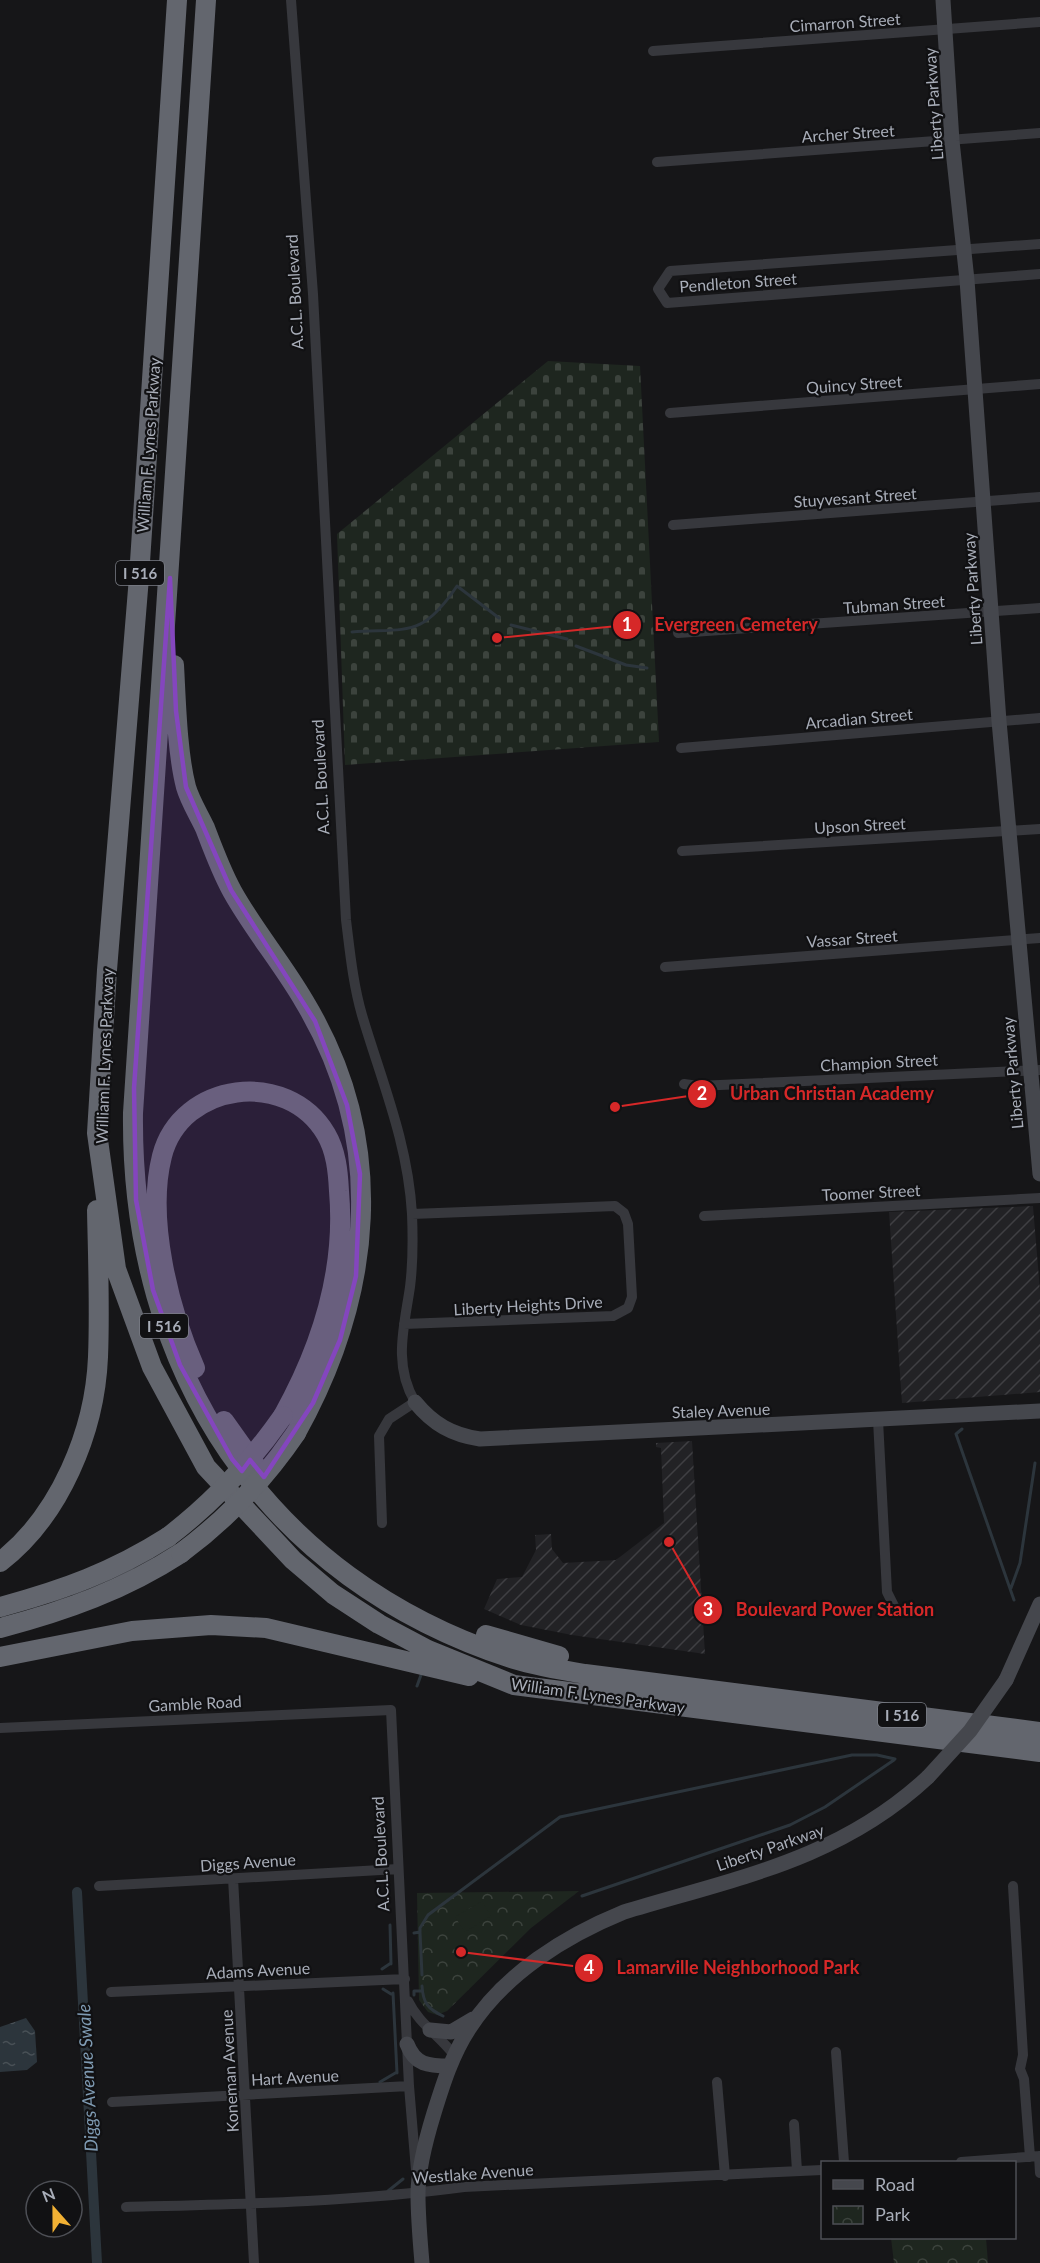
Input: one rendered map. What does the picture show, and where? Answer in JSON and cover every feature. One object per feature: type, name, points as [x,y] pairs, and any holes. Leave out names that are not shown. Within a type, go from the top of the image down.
[{"type":"highway","name":"William F. Lynes Parkway","points":[[206,0],[133,1142],[136,1200],[145,1259],[169,1339],[193,1391],[232,1459],[275,1509],[324,1556],[375,1593],[416,1618],[485,1649],[549,1667],[627,1681],[1040,1732]]},
{"type":"highway","name":"William F. Lynes Parkway","points":[[176,4],[139,577],[110,934],[97,1133],[116,1269],[153,1367],[206,1467],[293,1560],[333,1594],[379,1624],[428,1650],[514,1685],[1040,1752]]},
{"type":"highway","points":[[0,1628],[87,1602],[129,1584],[181,1553],[207,1534],[255,1488],[296,1433],[313,1403],[336,1351],[356,1276],[362,1208],[355,1138],[337,1074],[315,1021],[231,890],[186,786],[176,711],[170,578]]},
{"type":"highway","points":[[0,1607],[97,1576],[138,1556],[168,1537],[218,1496],[241,1472],[283,1416],[309,1365],[321,1334],[336,1273],[341,1207],[336,1160],[325,1132],[316,1120],[293,1102],[263,1091],[231,1092],[210,1100],[189,1113],[168,1139],[157,1188],[159,1244],[179,1324],[202,1384],[241,1448],[279,1495],[351,1560],[428,1610],[495,1639],[553,1655],[764,1698]]},
{"type":"highway","points":[[0,1562],[15,1551],[44,1517],[75,1458],[88,1416],[98,1359],[97,1133]]},
{"type":"highway","points":[[0,1657],[172,1626],[255,1628],[304,1636],[413,1664],[514,1685]]},
{"type":"street","name":"A.C.L. Boulevard","points":[[291,0],[313,294],[346,920],[358,999],[392,1103],[405,1152],[412,1214],[412,1265],[401,1365],[415,1402]]},
{"type":"street","name":"Liberty Parkway","points":[[943,0],[952,141],[967,280],[999,721],[1034,1070],[1040,1174]]},
{"type":"street","name":"Cimarron Street","points":[[653,51],[1040,22]]},
{"type":"street","name":"Archer Street","points":[[657,162],[1040,133]]},
{"type":"street","name":"Pendleton Street","points":[[1040,244],[670,271],[658,290],[667,303],[1040,274]]},
{"type":"street","name":"Quincy Street","points":[[670,413],[1040,384]]},
{"type":"street","name":"Stuyvesant Street","points":[[673,525],[1040,497]]},
{"type":"street","name":"Tubman Street","points":[[678,633],[1040,608]]},
{"type":"street","name":"Arcadian Street","points":[[681,748],[1040,718]]},
{"type":"street","name":"Upson Street","points":[[682,851],[1040,829]]},
{"type":"street","name":"Vassar Street","points":[[665,967],[1040,938]]},
{"type":"street","name":"Champion Street","points":[[684,1084],[698,1086],[1034,1070]]},
{"type":"street","name":"Toomer Street","points":[[704,1216],[1040,1198]]},
{"type":"street","name":"Liberty Heights Drive","points":[[404,1324],[613,1316],[628,1308],[632,1297],[627,1218],[615,1206],[412,1214]]},
{"type":"street","name":"Staley Avenue","points":[[415,1402],[444,1429],[460,1435],[480,1438],[1040,1411]]},
{"type":"street","points":[[382,1523],[377,1447],[380,1431],[389,1419],[415,1402]]},
{"type":"street","points":[[878,1420],[887,1592],[897,1612]]},
{"type":"street","name":"Liberty Parkway","points":[[452,2060],[478,2016],[510,1982],[579,1932],[624,1912],[778,1866],[835,1843],[888,1811],[928,1777],[970,1731],[1006,1680],[1040,1604]]},
{"type":"street","name":"A.C.L. Boulevard","points":[[391,1710],[406,1995],[408,2086],[422,2263]]},
{"type":"street","name":"Gamble Road","points":[[0,1728],[391,1710]]},
{"type":"street","name":"Diggs Avenue","points":[[99,1886],[398,1869]]},
{"type":"street","name":"Koneman Avenue","points":[[233,1878],[254,2263]]},
{"type":"street","points":[[1013,1886],[1023,2055],[1020,2069],[1024,2079],[1040,2173]]},
{"type":"street","name":"Adams Avenue","points":[[111,1992],[405,1979]]},
{"type":"street","name":"A.C.L. Boulevard","points":[[406,1995],[415,2017],[430,2030],[452,2060],[427,2136],[418,2193]]},
{"type":"street","points":[[430,2030],[451,2032],[478,2016]]},
{"type":"street","points":[[407,2044],[411,2055],[421,2063],[452,2060]]},
{"type":"street","points":[[836,2052],[844,2161]]},
{"type":"street","points":[[717,2082],[725,2176]]},
{"type":"street","name":"Hart Avenue","points":[[112,2102],[408,2086]]},
{"type":"street","points":[[794,2124],[797,2171]]},
{"type":"street","points":[[986,2161],[1036,2157]]},
{"type":"street","name":"Westlake Avenue","points":[[126,2207],[251,2204],[418,2193],[464,2187],[821,2170]]},
{"type":"highlighted area","points":[[170,578],[176,711],[186,787],[231,890],[315,1021],[347,1105],[360,1174],[356,1276],[340,1340],[313,1403],[264,1477],[250,1460],[242,1471],[232,1459],[180,1365],[153,1290],[136,1200],[134,1088]]},
{"type":"shaded area","points":[[1033,1206],[1040,1291],[1040,1392],[902,1403],[889,1212]]},
{"type":"shaded area","points":[[692,1441],[705,1654],[572,1635],[521,1625],[484,1609],[497,1579],[522,1577],[536,1550],[535,1535],[551,1534],[552,1549],[563,1563],[616,1560],[664,1523],[661,1448],[656,1447],[656,1443]]},
{"type":"green space","points":[[548,361],[640,366],[659,742],[345,765],[337,534]]},
{"type":"green space","points":[[579,1891],[531,1928],[447,2011],[437,2015],[428,2012],[419,2000],[417,1893]]},
{"type":"green space","points":[[482,1901],[491,1916],[465,1932],[455,1917]]},
{"type":"green space","points":[[891,2239],[986,2239],[988,2263],[894,2263]]},
{"type":"water","points":[[26,2018],[35,2031],[37,2062],[27,2070],[0,2072],[0,2027]]},
{"type":"waterway","points":[[352,632],[413,627],[434,615],[457,586],[499,618]]},
{"type":"waterway","points":[[511,625],[567,639]]},
{"type":"waterway","points":[[576,646],[626,665],[647,668]]},
{"type":"waterway","points":[[962,1429],[956,1434],[1014,1600]]},
{"type":"waterway","points":[[1011,1588],[1020,1563],[1035,1463]]},
{"type":"waterway","points":[[417,1686],[421,1675]]},
{"type":"waterway","points":[[414,1933],[420,1932],[428,1915],[560,1817],[852,1755],[877,1755],[895,1759]]},
{"type":"waterway","points":[[582,1896],[790,1825],[825,1807],[894,1760]]},
{"type":"waterway","name":"Diggs Avenue Swale","points":[[77,1892],[97,2263]]},
{"type":"waterway","points":[[390,1925],[391,1964]]},
{"type":"waterway","points":[[420,1932],[422,1975]]},
{"type":"waterway","points":[[382,1969],[391,1963]]},
{"type":"waterway","points":[[422,1986],[427,2005],[443,2016]]},
{"type":"waterway","points":[[383,1989],[391,1994]]},
{"type":"waterway","points":[[414,1995],[414,1991],[422,1991]]},
{"type":"waterway","points":[[393,1993],[397,2073]]},
{"type":"waterway","points":[[380,2082],[397,2072]]},
{"type":"waterway","points":[[388,2191],[403,2179]]},
{"type":"place","name":"Evergreen Cemetery","points":[[497,638]]},
{"type":"place","name":"Urban Christian Academy","points":[[615,1107]]},
{"type":"place","name":"Boulevard Power Station","points":[[669,1542]]},
{"type":"place","name":"Lamarville Neighborhood Park","points":[[461,1952]]}]
